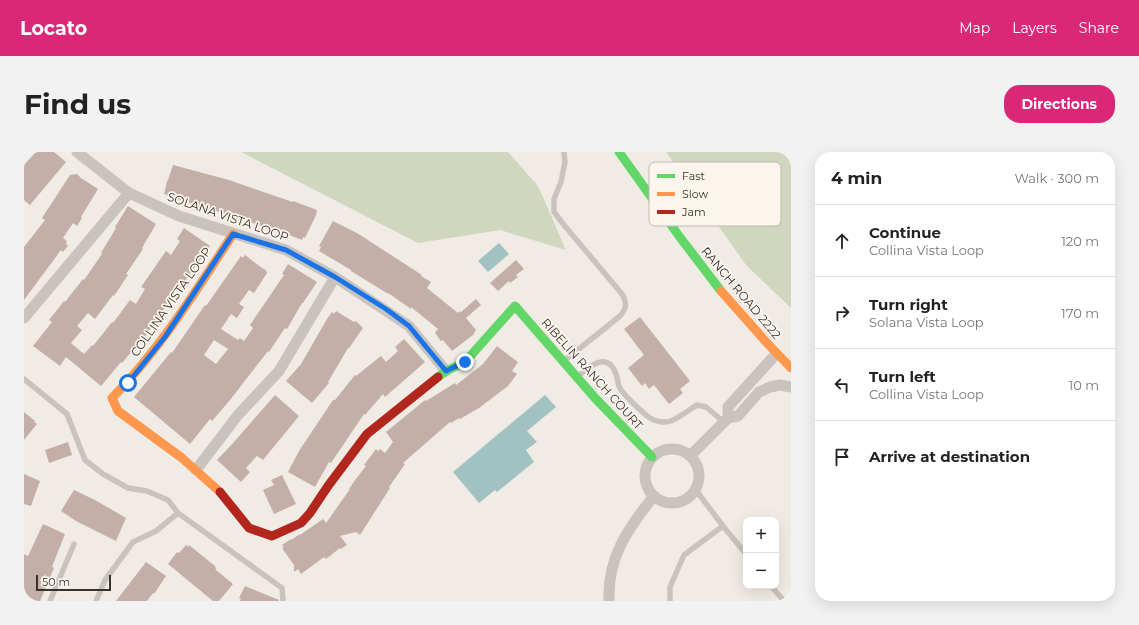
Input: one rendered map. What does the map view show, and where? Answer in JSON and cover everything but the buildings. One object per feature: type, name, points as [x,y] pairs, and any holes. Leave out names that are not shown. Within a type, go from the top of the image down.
[{"type":"street","name":"SOLANA VISTA LOOP","points":[[77,152],[129,193],[179,216],[286,250],[335,277],[409,326],[446,371]]},
{"type":"street","name":"RANCH ROAD 2222","points":[[619,152],[649,193]]},
{"type":"street","points":[[24,318],[129,193]]},
{"type":"street","name":"RANCH ROAD 2222","points":[[673,226],[713,282],[776,354],[791,368]]},
{"type":"street","name":"COLLINA VISTA LOOP","points":[[233,234],[165,337],[128,383],[112,398],[118,411],[182,458],[220,492],[249,528],[272,536],[301,523],[310,513],[328,486],[367,434],[446,371],[465,362],[514,306]]},
{"type":"street","points":[[196,470],[238,415],[279,371],[335,277]]},
{"type":"street","name":"RIBELIN RANCH COURT","points":[[514,306],[594,398],[652,457]]},
{"type":"street","points":[[726,420],[728,407],[776,354]]},
{"type":"street","points":[[690,456],[726,420],[738,416],[760,392],[770,387],[780,385],[791,387]]},
{"type":"street","points":[[671,449],[681,450],[690,456],[696,464],[699,474],[698,484],[692,494],[684,500],[674,503],[663,501],[654,496],[645,481],[645,473],[652,457],[661,451],[671,449]]},
{"type":"street","points":[[609,601],[611,579],[616,554],[627,532],[638,515],[654,496]]},
{"type":"lane","points":[[563,361],[620,316],[625,311],[626,306],[622,294],[554,212],[554,199],[561,182],[565,162],[564,152]]},
{"type":"lane","points":[[577,377],[594,363],[603,362],[611,365],[616,374],[619,387],[630,401],[651,419],[658,422],[671,421],[697,405],[706,407],[726,420]]},
{"type":"lane","points":[[24,379],[67,414],[85,460],[103,474],[128,488],[148,491],[168,500],[178,513],[282,588],[283,601]]},
{"type":"lane","points":[[695,489],[745,553]]},
{"type":"lane","points":[[96,601],[105,580],[132,542],[156,531],[178,513]]},
{"type":"lane","points":[[670,601],[670,587],[684,555],[723,526]]},
{"type":"lane","points":[[50,601],[74,544]]},
{"type":"lane","points":[[774,589],[784,601]]},
{"type":"green space","points":[[241,152],[508,152],[538,186],[566,250],[500,230],[418,243]]},
{"type":"green space","points":[[666,152],[791,152],[791,308],[746,265],[718,226],[781,226],[781,162],[673,162]]},
{"type":"water","points":[[499,243],[509,254],[488,272],[478,261]]},
{"type":"water","points":[[545,395],[556,407],[527,431],[537,442],[526,450],[534,462],[497,492],[495,490],[479,503],[453,472]]},
{"type":"traffic: fast","points":[[619,152],[649,194]]},
{"type":"traffic: fast","points":[[672,226],[721,291]]},
{"type":"traffic: fast","points":[[438,377],[446,371],[465,362],[515,306],[595,398],[652,457]]},
{"type":"traffic: slow","points":[[220,492],[182,458],[118,411],[112,398],[162,340],[233,234]]},
{"type":"traffic: slow","points":[[721,291],[791,368]]},
{"type":"traffic: jam","points":[[220,492],[249,528],[272,536],[301,523],[310,513],[328,486],[367,434],[438,377]]},
{"type":"route","points":[[128,383],[165,337],[233,234],[286,250],[335,277],[386,309],[409,326],[446,371],[465,362]]}]
